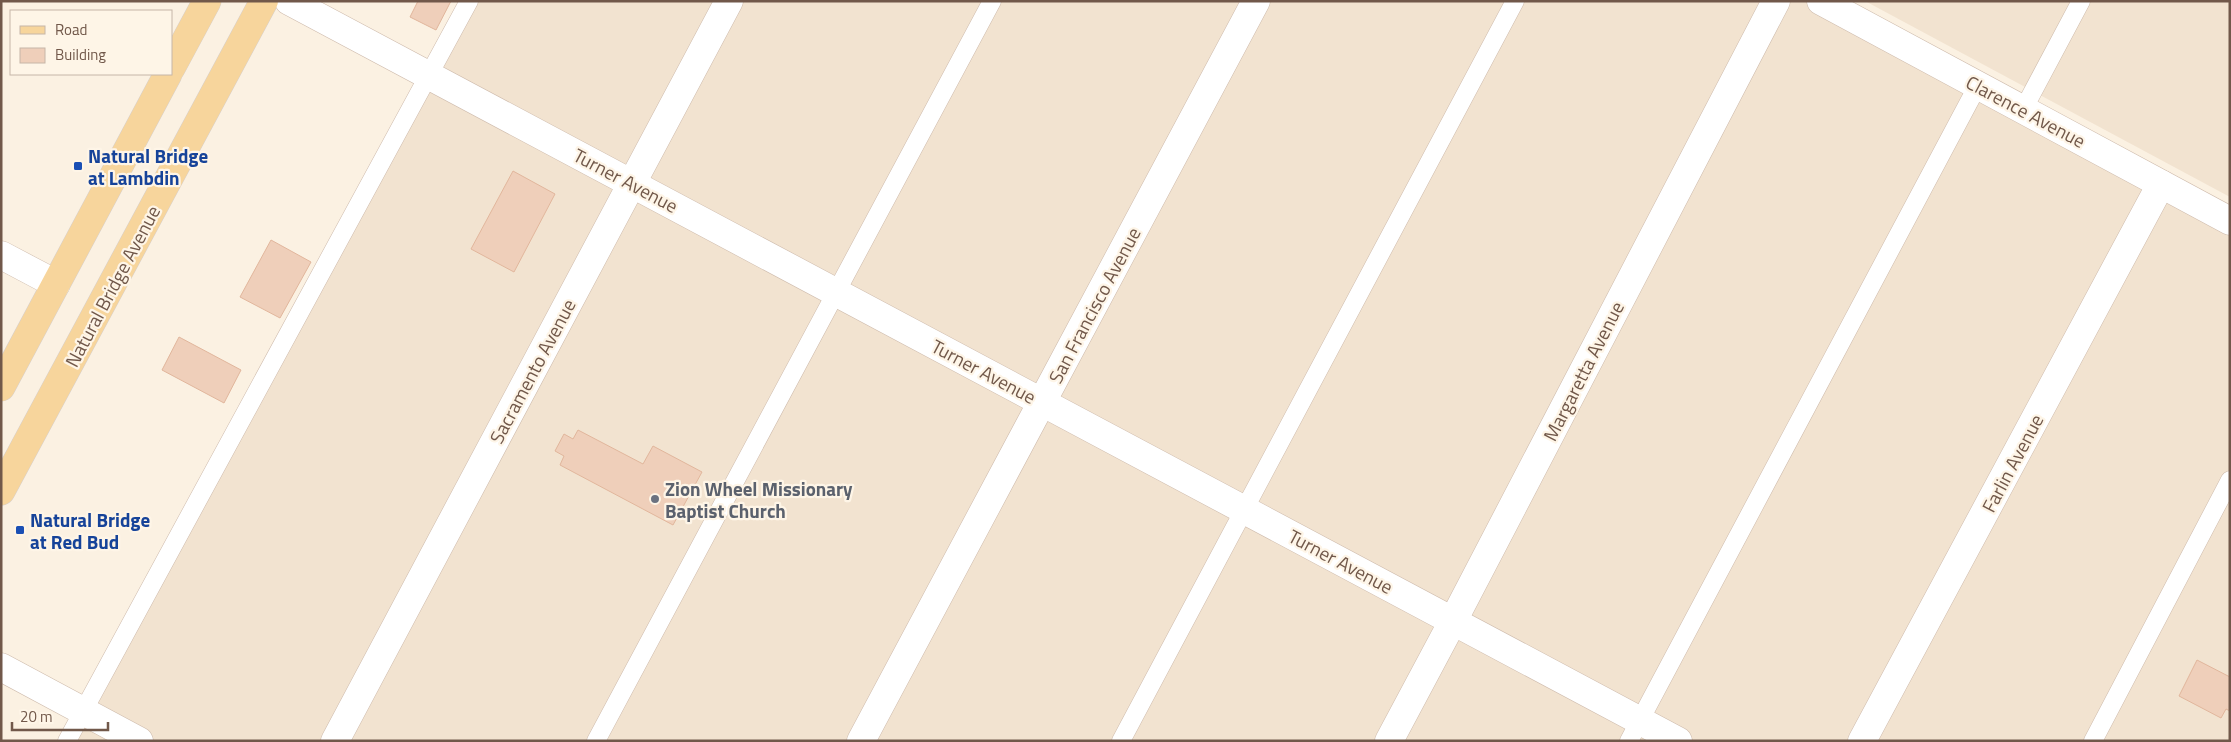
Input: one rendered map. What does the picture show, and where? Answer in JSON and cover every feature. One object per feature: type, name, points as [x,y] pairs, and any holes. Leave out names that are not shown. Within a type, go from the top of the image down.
[{"type":"main road","points":[[172,66],[207,1]]},
{"type":"main road","name":"Natural Bridge Avenue","points":[[1,491],[264,1]]},
{"type":"main road","points":[[1,387],[167,75]]},
{"type":"street","name":"Turner Avenue","points":[[289,1],[1453,621],[1634,731],[1678,741]]},
{"type":"street","name":"Sacramento Avenue","points":[[335,741],[729,1]]},
{"type":"street","name":"San Francisco Avenue","points":[[861,741],[1256,1]]},
{"type":"street","name":"Margaretta Avenue","points":[[1389,741],[1776,1]]},
{"type":"street","name":"Clarence Avenue","points":[[1821,1],[2230,221]]},
{"type":"street","name":"Farlin Avenue","points":[[1862,741],[2161,184]]},
{"type":"street","points":[[1,255],[56,284]]},
{"type":"street","points":[[1,667],[139,741]]},
{"type":"lane","points":[[68,741],[469,1]]},
{"type":"lane","points":[[596,741],[835,291],[992,1]]},
{"type":"lane","points":[[1121,741],[1516,1]]},
{"type":"lane","points":[[2023,110],[2081,1]]},
{"type":"lane","points":[[1634,731],[1978,85]]},
{"type":"lane","points":[[2093,741],[2230,480]]},
{"type":"shaded area","points":[[469,1],[1817,1],[2230,221],[2230,741],[68,741]]},
{"type":"shaded area","points":[[1865,1],[2230,1],[2230,197]]},
{"type":"building","points":[[418,1],[451,1],[436,30],[410,17]]},
{"type":"building","points":[[513,171],[555,194],[514,272],[471,249]]},
{"type":"building","points":[[271,240],[311,262],[280,318],[240,297]]},
{"type":"building","points":[[179,337],[241,370],[224,403],[162,370]]},
{"type":"building","name":"Zion Wheel Missionary Baptist Church","points":[[578,430],[643,464],[653,446],[702,472],[673,525],[560,465],[564,456],[555,451],[564,434],[573,439]]},
{"type":"building","points":[[2197,660],[2230,677],[2230,711],[2226,709],[2221,718],[2179,696]]},
{"type":"place","name":"Natural Bridge at Lambdin","points":[[78,166]]},
{"type":"place","name":"Zion Wheel Missionary Baptist Church","points":[[655,499]]},
{"type":"place","name":"Natural Bridge at Red Bud","points":[[20,530]]}]
